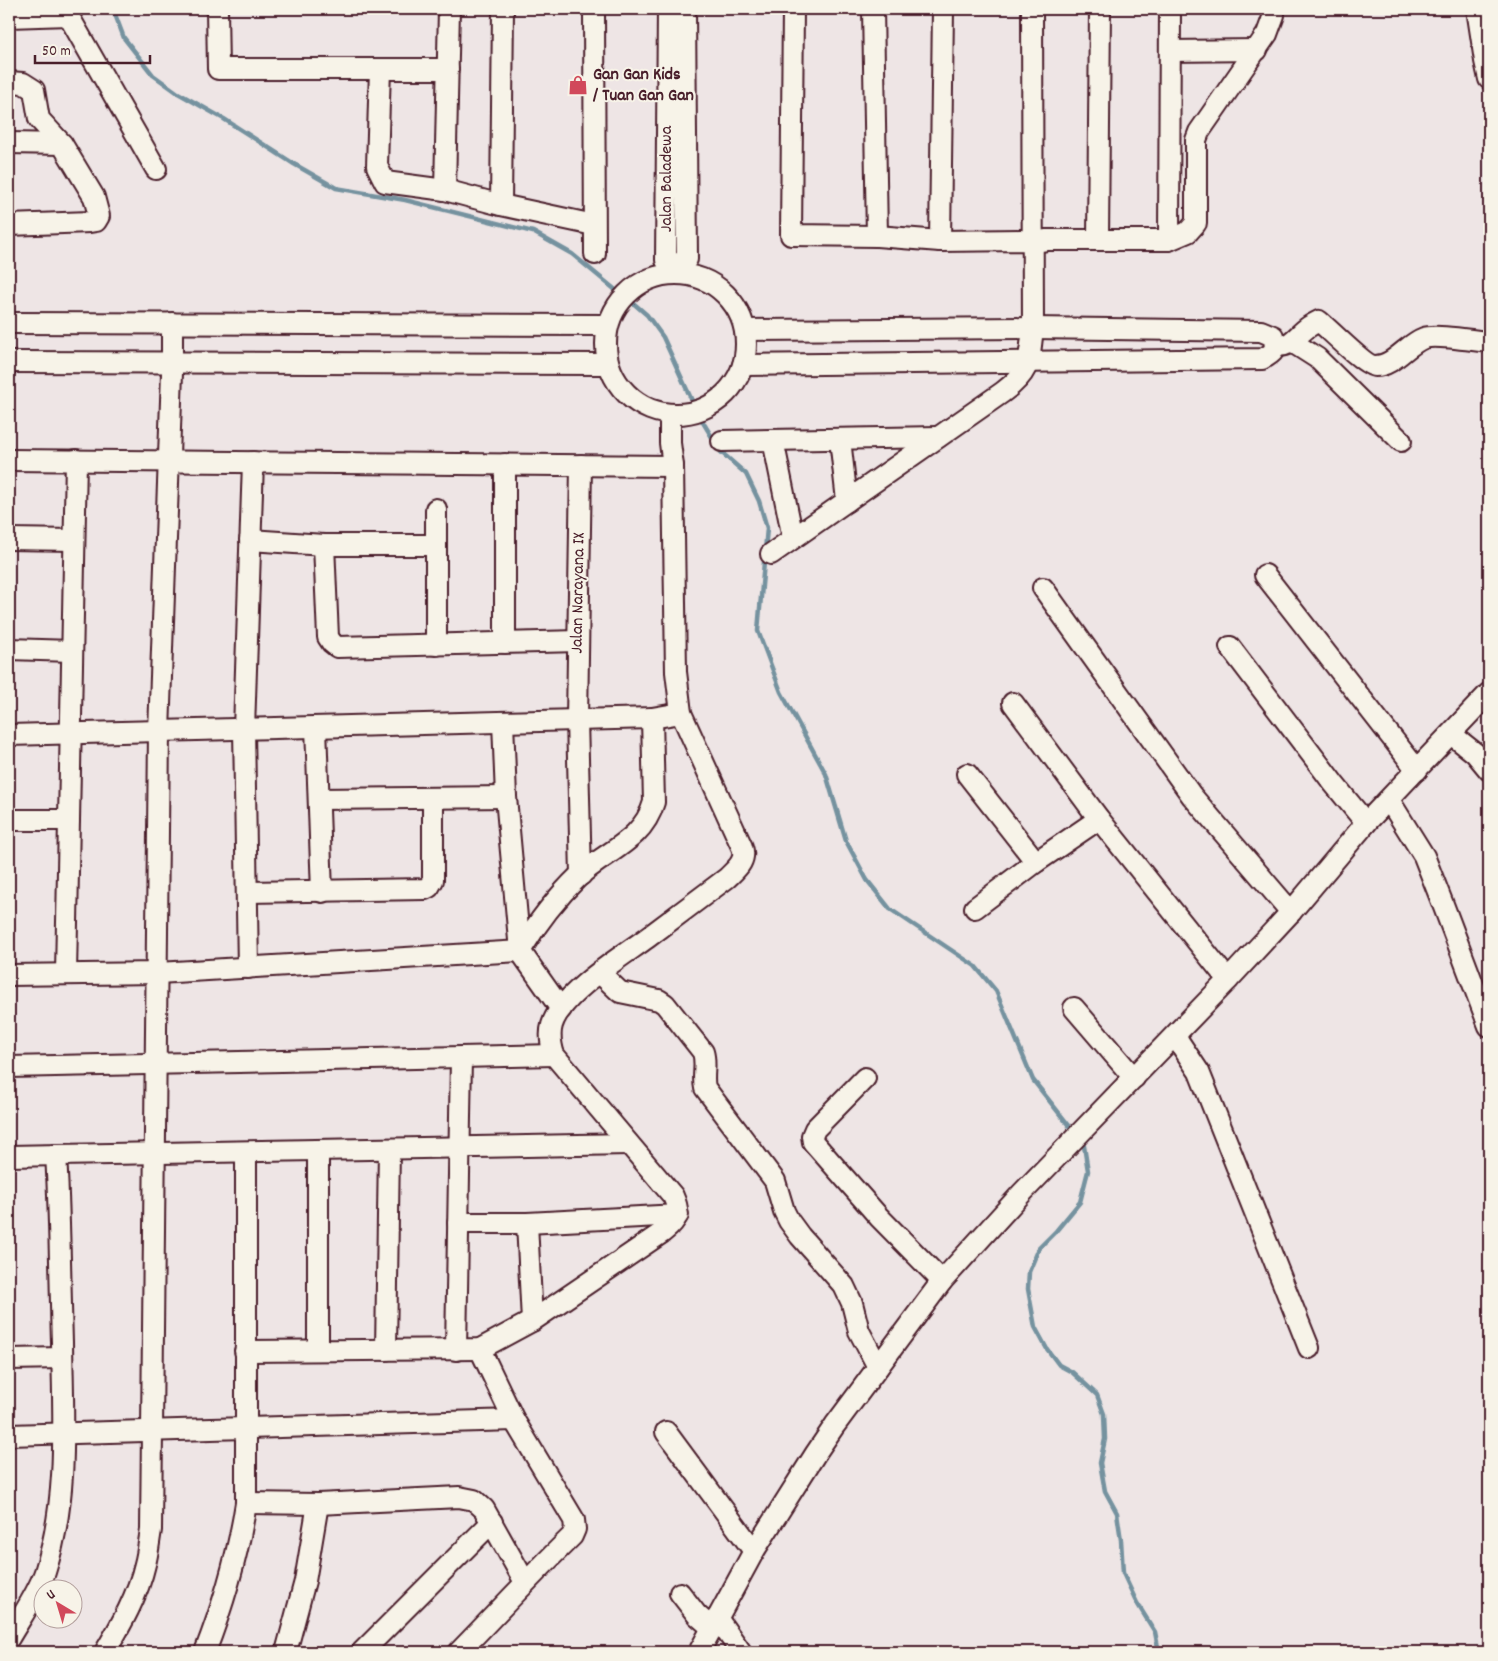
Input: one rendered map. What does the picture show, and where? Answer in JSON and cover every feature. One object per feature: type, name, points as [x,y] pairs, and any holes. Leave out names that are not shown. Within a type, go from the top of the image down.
[{"type":"street","points":[[217,9],[218,69],[448,69]]},
{"type":"street","points":[[445,190],[449,9]]},
{"type":"street","points":[[500,205],[503,9]]},
{"type":"street","points":[[594,9],[595,254]]},
{"type":"street","name":"Jalan Baladewa","points":[[668,9],[666,260],[670,263],[683,263],[687,258],[685,9]]},
{"type":"street","points":[[793,9],[791,235],[877,236],[940,241],[1021,240],[1033,242],[1047,240],[1169,240],[1188,232],[1196,223],[1195,148],[1199,132],[1257,50],[1271,25],[1274,9]]},
{"type":"street","points":[[873,9],[877,236]]},
{"type":"street","points":[[940,241],[943,9]]},
{"type":"street","points":[[771,554],[1015,384],[1029,362],[1033,328],[1032,9]]},
{"type":"street","points":[[1098,240],[1100,9]]},
{"type":"street","points":[[1169,240],[1170,9]]},
{"type":"street","points":[[1481,10],[1485,61],[1489,79]]},
{"type":"street","points":[[9,17],[67,12],[156,169]]},
{"type":"street","points":[[1170,51],[1257,50]]},
{"type":"street","points":[[380,69],[377,166],[385,182],[445,190],[500,205],[594,225]]},
{"type":"street","points":[[9,82],[22,83],[34,90],[39,119],[62,144],[94,197],[99,213],[98,219],[90,222],[9,226]]},
{"type":"street","points":[[9,143],[62,144]]},
{"type":"street","points":[[666,275],[687,275],[707,281],[725,293],[738,310],[745,330],[746,347],[743,365],[733,386],[715,402],[694,412],[670,415],[650,410],[631,399],[617,383],[608,364],[606,344],[608,325],[617,306],[630,291],[647,280],[666,275]]},
{"type":"street","points":[[743,365],[1262,359],[1319,321],[1363,362],[1375,366],[1391,361],[1426,337],[1489,342]]},
{"type":"street","points":[[9,322],[608,325]]},
{"type":"street","points":[[106,1652],[121,1626],[145,1566],[152,1530],[159,732],[172,323]]},
{"type":"street","points":[[745,330],[1033,328],[1261,331],[1317,358],[1401,441]]},
{"type":"street","points":[[9,362],[608,364]]},
{"type":"street","points":[[245,1351],[480,1349],[532,1321],[663,1232],[672,1225],[678,1215],[678,1206],[673,1196],[554,1055],[551,1043],[552,1024],[561,1009],[576,992],[727,878],[742,863],[743,858],[742,847],[681,713],[676,672],[673,466],[670,443],[670,415]]},
{"type":"street","points":[[722,441],[938,437]]},
{"type":"street","points":[[840,439],[847,501]]},
{"type":"street","points":[[773,440],[793,538]]},
{"type":"street","points":[[9,460],[673,466]]},
{"type":"street","points":[[66,974],[76,460]]},
{"type":"street","points":[[248,968],[244,729],[253,462]]},
{"type":"street","points":[[505,464],[505,643]]},
{"type":"street","name":"Jalan Narayana IX","points":[[581,874],[577,720],[582,465]]},
{"type":"street","points":[[436,510],[436,645]]},
{"type":"street","points":[[9,539],[74,540]]},
{"type":"street","points":[[250,540],[324,545],[436,544]]},
{"type":"street","points":[[324,545],[328,637],[337,647],[578,641]]},
{"type":"street","points":[[1265,575],[1417,770]]},
{"type":"street","points":[[1043,588],[1192,796],[1291,912]]},
{"type":"street","points":[[1230,648],[1366,823]]},
{"type":"street","points":[[9,650],[72,651]]},
{"type":"street","points":[[699,1652],[754,1551],[835,1425],[942,1281],[1084,1129],[1228,980],[1291,912],[1366,823],[1489,693]]},
{"type":"street","points":[[1013,703],[1098,819],[1228,980]]},
{"type":"street","points":[[9,735],[652,718],[681,713]]},
{"type":"street","points":[[520,951],[551,905],[581,874],[644,826],[651,814],[654,802],[652,718]]},
{"type":"street","points":[[503,722],[506,797],[520,951],[561,1009]]},
{"type":"street","points":[[316,727],[322,892]]},
{"type":"street","points":[[1451,734],[1475,753],[1489,770]]},
{"type":"street","points":[[968,774],[1036,862]]},
{"type":"street","points":[[319,799],[506,797]]},
{"type":"street","points":[[247,892],[420,890],[428,887],[433,880],[433,798]]},
{"type":"street","points":[[1389,800],[1424,856],[1489,1026]]},
{"type":"street","points":[[975,908],[1036,862],[1098,819]]},
{"type":"street","points":[[9,820],[69,820]]},
{"type":"street","points":[[9,975],[158,973],[520,951]]},
{"type":"street","points":[[600,973],[620,992],[659,1000],[665,1004],[703,1052],[705,1060],[703,1080],[705,1088],[775,1181],[789,1221],[844,1286],[852,1303],[859,1331],[878,1367]]},
{"type":"street","points":[[1074,1008],[1134,1078]]},
{"type":"street","points":[[1175,1036],[1199,1072],[1309,1348]]},
{"type":"street","points":[[9,1067],[554,1055]]},
{"type":"street","points":[[456,1350],[461,1058]]},
{"type":"street","points":[[864,1078],[815,1129],[812,1136],[813,1142],[879,1217],[942,1281]]},
{"type":"street","points":[[9,1156],[628,1144]]},
{"type":"street","points":[[386,1350],[389,1149]]},
{"type":"street","points":[[318,1151],[318,1350]]},
{"type":"street","points":[[205,1652],[224,1599],[240,1542],[246,1503],[246,1152]]},
{"type":"street","points":[[9,1638],[44,1574],[50,1554],[61,1493],[64,1434],[56,1155]]},
{"type":"street","points":[[458,1223],[527,1223],[678,1215]]},
{"type":"street","points":[[527,1223],[532,1321]]},
{"type":"street","points":[[459,1652],[525,1582],[572,1536],[576,1529],[574,1520],[514,1420],[480,1349]]},
{"type":"street","points":[[9,1359],[62,1358]]},
{"type":"street","points":[[9,1436],[514,1420]]},
{"type":"street","points":[[666,1432],[754,1551]]},
{"type":"street","points":[[246,1503],[318,1504],[469,1498],[480,1504],[492,1522],[525,1582]]},
{"type":"street","points":[[286,1652],[305,1582],[318,1504]]},
{"type":"street","points":[[362,1652],[492,1522]]},
{"type":"street","points":[[680,1593],[697,1616],[715,1623],[741,1652]]},
{"type":"waterway","points":[[113,9],[124,38],[153,75],[178,93],[336,188],[405,200],[533,232],[572,254],[618,292]]},
{"type":"waterway","points":[[632,302],[647,315],[663,337],[693,403]]},
{"type":"waterway","points":[[701,419],[721,452],[746,474],[759,501],[767,528],[758,631],[781,692],[826,774],[846,841],[867,880],[890,909],[975,966],[996,991],[1033,1080],[1074,1132]]},
{"type":"waterway","points":[[1080,1140],[1084,1146],[1088,1171],[1080,1202],[1039,1248],[1029,1272],[1028,1289],[1035,1327],[1047,1349],[1059,1365],[1072,1372],[1097,1395],[1104,1414],[1105,1439],[1100,1463],[1105,1491],[1117,1513],[1123,1573],[1137,1603],[1155,1632],[1159,1652]]},
{"type":"place","name":"Gan Gan Kids / Tuan Gan Gan","points":[[578,85]]}]
